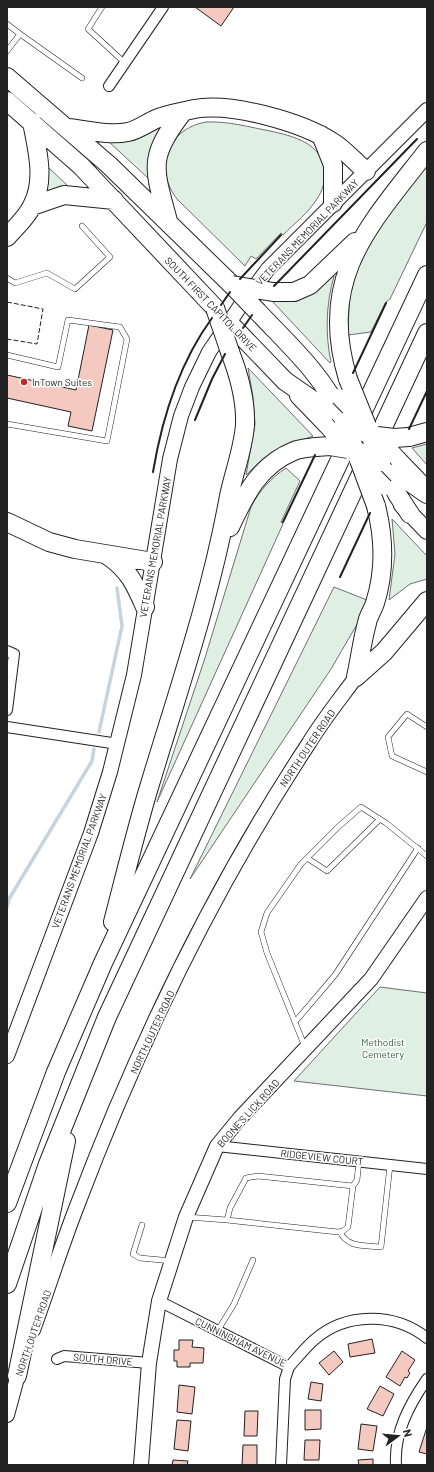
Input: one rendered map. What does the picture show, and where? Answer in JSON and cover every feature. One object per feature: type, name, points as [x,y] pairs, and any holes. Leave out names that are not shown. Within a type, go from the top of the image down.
[{"type":"highway","points":[[7,77],[68,128],[168,221],[232,285],[316,373],[354,453],[376,506],[381,528],[383,561],[379,587],[375,604],[367,622],[356,677]]},
{"type":"highway","name":"SOUTH FIRST CAPITOL DRIVE","points":[[7,100],[81,166],[284,381],[371,432]]},
{"type":"highway","points":[[68,128],[115,134],[129,132],[157,118],[208,107],[222,108],[287,121],[321,135],[335,143],[366,171]]},
{"type":"highway","points":[[168,221],[156,171],[157,153],[162,141],[183,112]]},
{"type":"highway","points":[[7,237],[32,206],[39,182],[40,169],[32,122]]},
{"type":"highway","points":[[321,135],[333,165],[333,203]]},
{"type":"highway","points":[[232,285],[273,292],[294,292],[310,285],[363,235],[427,152]]},
{"type":"highway","points":[[32,206],[64,195],[114,200]]},
{"type":"highway","points":[[363,235],[347,269],[339,310],[341,350],[348,379],[389,472],[410,514]]},
{"type":"highway","points":[[7,1204],[56,1072],[103,963],[427,275]]},
{"type":"highway","points":[[103,963],[136,829],[193,648],[220,550],[230,490],[241,453],[245,424],[243,398],[237,370],[215,308]]},
{"type":"highway","points":[[7,1284],[45,1171],[107,1017],[427,333]]},
{"type":"highway","points":[[371,432],[394,438],[409,437],[427,432]]},
{"type":"highway","points":[[220,550],[255,479],[283,457],[295,450],[330,446],[354,453],[427,494]]},
{"type":"highway","points":[[7,522],[49,542],[105,554],[153,562]]},
{"type":"highway","points":[[105,554],[119,563],[128,573],[145,607]]},
{"type":"highway","points":[[356,677],[384,652],[427,601]]},
{"type":"highway","points":[[17,1376],[77,1089]]},
{"type":"main road","points":[[335,412],[371,432]]},
{"type":"main road","points":[[354,453],[389,472],[427,489]]},
{"type":"main road","points":[[410,514],[427,531]]},
{"type":"street","points":[[109,86],[163,7]]},
{"type":"street","name":"VETERANS MEMORIAL PARKWAY","points":[[7,1056],[91,833],[118,744],[134,675],[176,434],[189,394],[201,367],[220,334],[268,269],[427,110]]},
{"type":"street","points":[[7,651],[14,654],[7,710]]},
{"type":"street","name":"NORTH OUTER ROAD","points":[[7,1415],[17,1376],[77,1205],[138,1058],[191,947],[243,852],[310,741],[356,677]]},
{"type":"street","points":[[7,727],[118,744]]},
{"type":"street","name":"BOONE'S LICK ROAD","points":[[141,1465],[149,1363],[159,1301],[186,1217],[217,1146],[240,1118],[371,979],[427,898]]},
{"type":"street","name":"RIDGEVIEW COURT","points":[[217,1146],[427,1169]]},
{"type":"street","name":"CUNNINGHAM AVENUE","points":[[159,1301],[289,1367],[314,1339],[334,1326],[355,1320],[376,1318],[395,1322],[420,1333],[427,1338]]},
{"type":"street","name":"SOUTH DRIVE","points":[[57,1359],[64,1356],[149,1363]]},
{"type":"street","points":[[281,1465],[285,1379],[289,1367]]},
{"type":"street","points":[[396,1465],[395,1454],[402,1421],[427,1379]]},
{"type":"lane","points":[[102,7],[88,29],[125,63]]},
{"type":"lane","points":[[7,24],[82,78]]},
{"type":"lane","points":[[7,51],[20,34]]},
{"type":"lane","points":[[7,278],[14,283],[47,273],[75,289],[110,257],[82,226]]},
{"type":"lane","points":[[7,355],[58,367],[68,320],[120,327],[126,340],[107,441],[7,424]]},
{"type":"lane","points":[[427,727],[407,714],[388,737],[392,756],[427,772]]},
{"type":"lane","points":[[306,1049],[267,953],[261,932],[267,913],[307,858],[337,828],[362,807],[380,818],[427,856]]},
{"type":"lane","points":[[307,858],[327,871],[380,818]]},
{"type":"lane","points":[[295,1022],[335,975],[418,848]]},
{"type":"lane","points":[[186,1217],[340,1232],[348,1227],[353,1186],[357,1180],[359,1161]]},
{"type":"lane","points":[[340,1232],[344,1240],[349,1243],[381,1246],[390,1165]]},
{"type":"lane","points":[[227,1220],[230,1208],[246,1178],[267,1176],[353,1186]]},
{"type":"lane","points":[[142,1225],[133,1254],[140,1258],[172,1261]]},
{"type":"lane","points":[[218,1330],[234,1304],[253,1260]]},
{"type":"green space","points":[[173,117],[149,179],[108,141]]},
{"type":"green space","points":[[206,122],[222,122],[270,131],[297,138],[312,147],[323,161],[325,171],[324,182],[317,199],[283,235],[281,233],[256,259],[251,256],[245,266],[177,199],[170,187],[166,175],[165,163],[173,141],[193,126]]},
{"type":"green space","points":[[427,163],[427,222],[390,299],[386,302],[371,332],[348,335],[349,304],[352,286],[365,252],[394,206]]},
{"type":"green space","points":[[47,166],[70,188],[46,196]]},
{"type":"green space","points":[[332,276],[334,276],[329,297],[327,319],[330,363],[271,300],[321,287]]},
{"type":"green space","points":[[248,368],[313,436],[278,449],[262,460],[246,475],[255,424],[253,397]]},
{"type":"green space","points":[[427,444],[427,465],[412,448]]},
{"type":"green space","points":[[286,468],[300,481],[281,522],[283,524],[157,802],[204,661],[251,507],[266,485]]},
{"type":"green space","points":[[392,519],[427,556],[427,579],[410,584],[389,600],[395,554]]},
{"type":"green space","points":[[334,587],[367,600],[359,621],[331,669],[190,879]]},
{"type":"green space","name":"Methodist Cemetery","points":[[380,987],[427,993],[427,1096],[294,1081]]},
{"type":"building","points":[[195,7],[234,7],[221,26]]},
{"type":"building","name":"InTown Suites","points":[[89,325],[113,330],[92,431],[68,426],[71,412],[7,398],[7,375],[76,390]]},
{"type":"building","points":[[372,1339],[375,1353],[350,1357],[348,1344]]},
{"type":"building","points":[[179,1340],[193,1340],[192,1347],[204,1348],[203,1363],[190,1363],[190,1367],[177,1367],[177,1361],[174,1361],[174,1350],[179,1350]]},
{"type":"building","points":[[334,1351],[343,1362],[329,1375],[319,1363]]},
{"type":"building","points":[[402,1351],[415,1360],[408,1371],[410,1373],[407,1378],[405,1377],[400,1386],[386,1377]]},
{"type":"building","points":[[311,1382],[323,1384],[321,1401],[308,1399]]},
{"type":"building","points":[[179,1385],[195,1387],[192,1414],[177,1412]]},
{"type":"building","points":[[380,1386],[394,1394],[383,1416],[367,1409]]},
{"type":"building","points":[[305,1410],[321,1410],[321,1429],[305,1430]]},
{"type":"building","points":[[245,1411],[258,1411],[257,1436],[244,1436]]},
{"type":"building","points":[[177,1420],[191,1421],[188,1451],[174,1449]]},
{"type":"building","points":[[361,1424],[377,1426],[373,1451],[358,1449]]},
{"type":"building","points":[[427,1427],[427,1454],[419,1452]]},
{"type":"building","points":[[305,1440],[320,1440],[319,1460],[304,1460]]},
{"type":"building","points":[[243,1445],[257,1445],[257,1465],[242,1465]]},
{"type":"building","points":[[373,1459],[373,1465],[359,1465],[358,1460]]},
{"type":"building","points":[[173,1460],[188,1461],[187,1465],[172,1465]]},
{"type":"waterway","points":[[99,732],[122,626],[117,588]]},
{"type":"waterway","points":[[7,907],[9,899],[92,761],[94,749]]},
{"type":"fence","points":[[7,302],[43,309],[37,344],[7,339]]},
{"type":"wall","points":[[274,286],[417,139]]},
{"type":"wall","points":[[240,279],[281,235]]},
{"type":"wall","points":[[221,305],[230,292]]},
{"type":"wall","points":[[353,373],[386,303]]},
{"type":"wall","points":[[243,328],[252,315]]},
{"type":"wall","points":[[153,472],[167,411],[174,391],[191,353],[212,318]]},
{"type":"wall","points":[[195,420],[212,379],[225,354]]},
{"type":"wall","points":[[409,429],[427,391]]},
{"type":"wall","points":[[283,522],[315,455]]},
{"type":"wall","points":[[340,577],[370,513]]},
{"type":"place","name":"InTown Suites","points":[[24,382]]}]
